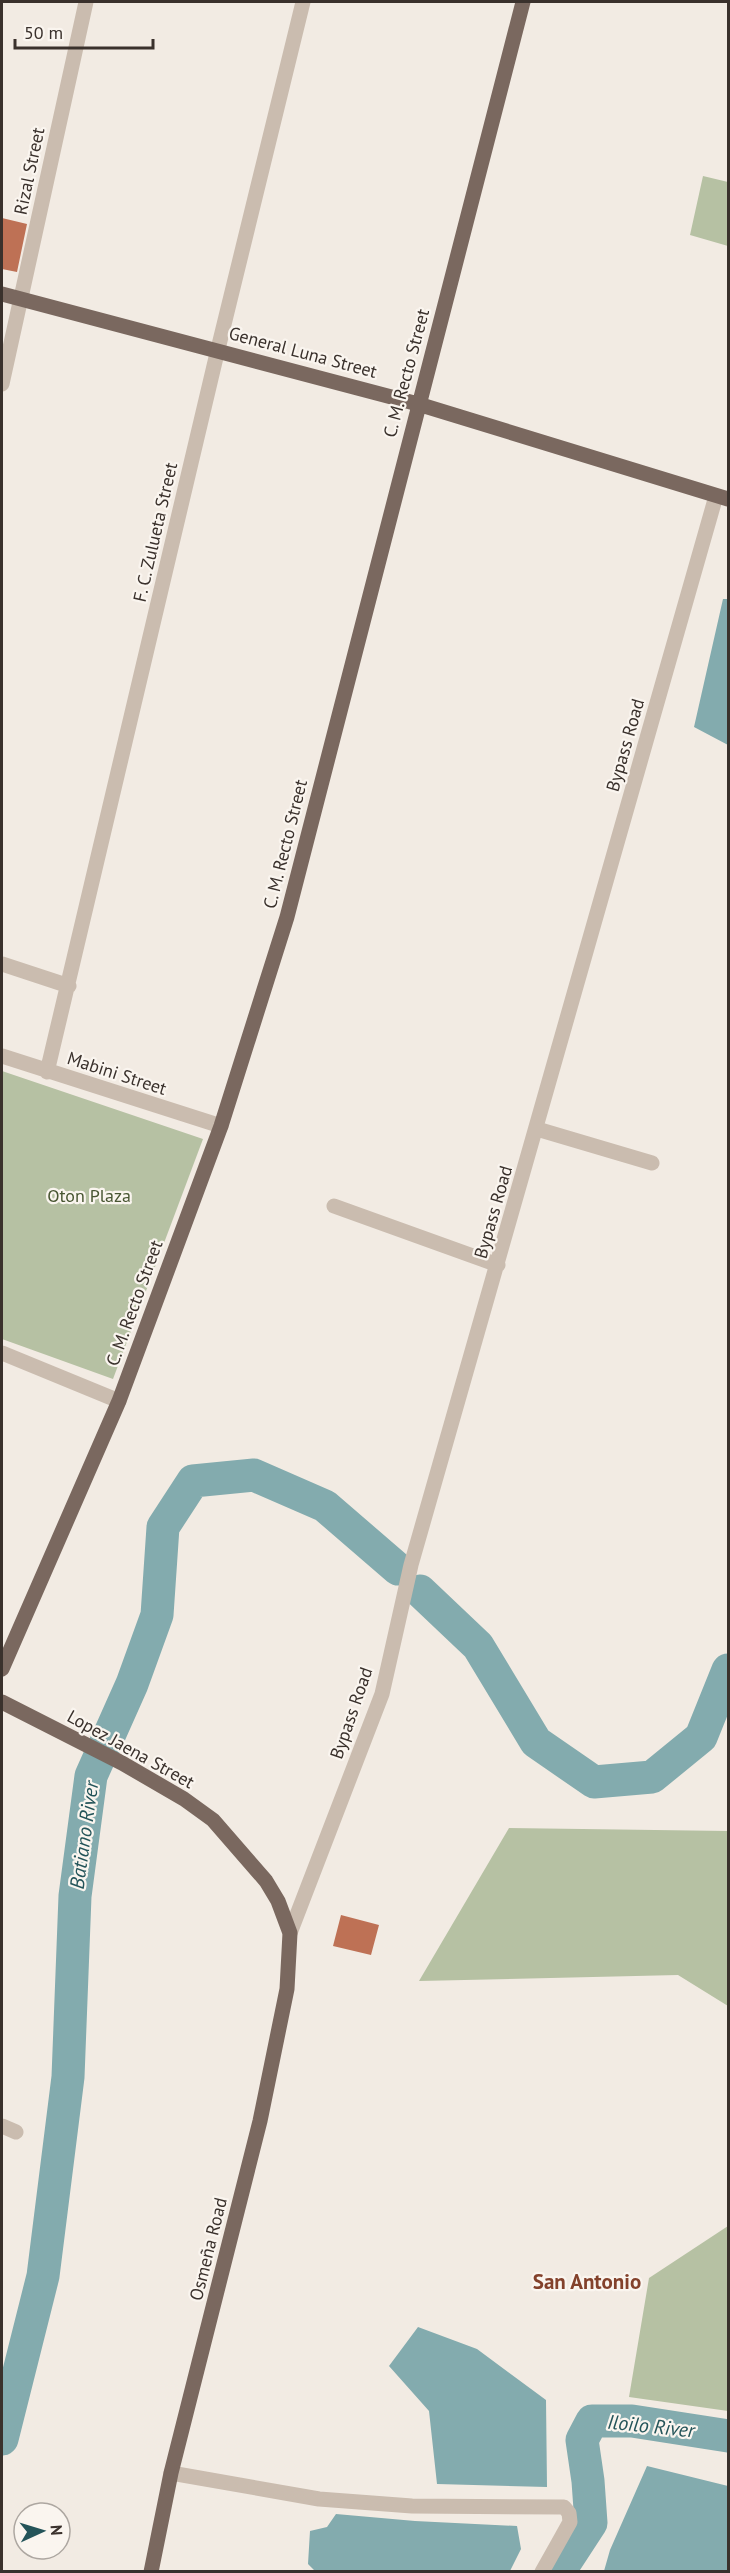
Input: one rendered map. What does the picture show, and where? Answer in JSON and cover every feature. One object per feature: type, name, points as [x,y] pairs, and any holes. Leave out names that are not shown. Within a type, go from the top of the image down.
[{"type":"main road","name":"C. M. Recto Street","points":[[2,1668],[119,1401],[221,1126],[287,917],[523,2]]},
{"type":"main road","name":"General Luna Street","points":[[2,294],[218,349],[418,404],[722,498]]},
{"type":"main road","name":"Lopez Jaena Street","points":[[2,1702],[122,1763],[184,1799],[219,1826],[266,1881],[278,1901],[290,1933]]},
{"type":"main road","name":"Osmeña Road","points":[[151,2571],[171,2473],[260,2121],[287,1989],[290,1933]]},
{"type":"street","name":"Rizal Street","points":[[2,384],[86,2]]},
{"type":"street","name":"F. C. Zulueta Street","points":[[47,1071],[69,986],[218,349],[303,2]]},
{"type":"street","name":"Bypass Road","points":[[290,1933],[382,1694],[411,1565],[722,498]]},
{"type":"street","points":[[2,964],[69,986]]},
{"type":"street","name":"Mabini Street","points":[[2,1056],[221,1126]]},
{"type":"street","points":[[537,1129],[652,1163]]},
{"type":"street","points":[[334,1206],[498,1265]]},
{"type":"street","points":[[2,1353],[119,1401]]},
{"type":"street","points":[[171,2473],[319,2499],[412,2506],[564,2507],[569,2513],[570,2522],[542,2571]]},
{"type":"green space","points":[[703,176],[728,182],[728,246],[690,235]]},
{"type":"green space","name":"Oton Plaza","points":[[2,1071],[203,1139],[113,1379],[2,1339]]},
{"type":"green space","points":[[509,1828],[728,1831],[728,2006],[678,1975],[419,1981]]},
{"type":"green space","points":[[728,2226],[728,2411],[629,2397],[649,2278]]},
{"type":"water","points":[[723,599],[728,599],[728,745],[694,727]]},
{"type":"water","points":[[418,2327],[477,2349],[546,2400],[547,2487],[437,2484],[429,2411],[389,2366]]},
{"type":"water","points":[[647,2466],[728,2486],[728,2571],[604,2571],[610,2550]]},
{"type":"water","points":[[336,2514],[517,2526],[521,2549],[510,2571],[315,2571],[308,2564],[310,2531],[327,2527]]},
{"type":"building","points":[[2,218],[27,224],[17,272],[2,269]]},
{"type":"building","points":[[341,1915],[379,1925],[371,1955],[333,1946]]},
{"type":"waterway","name":"Batiano River","points":[[2,2439],[43,2276],[68,2077],[75,1896],[91,1776],[132,1684],[157,1615],[163,1527],[193,1481],[254,1475],[325,1506],[398,1569]]},
{"type":"waterway","name":"Batiano River","points":[[420,1591],[478,1646],[536,1742],[594,1782],[652,1777],[701,1737],[728,1670]]},
{"type":"waterway","name":"Iloilo River","points":[[559,2572],[591,2523],[582,2440],[592,2421],[632,2421],[728,2436]]},
{"type":"district","name":"San Antonio","points":[[587,2281]]}]
